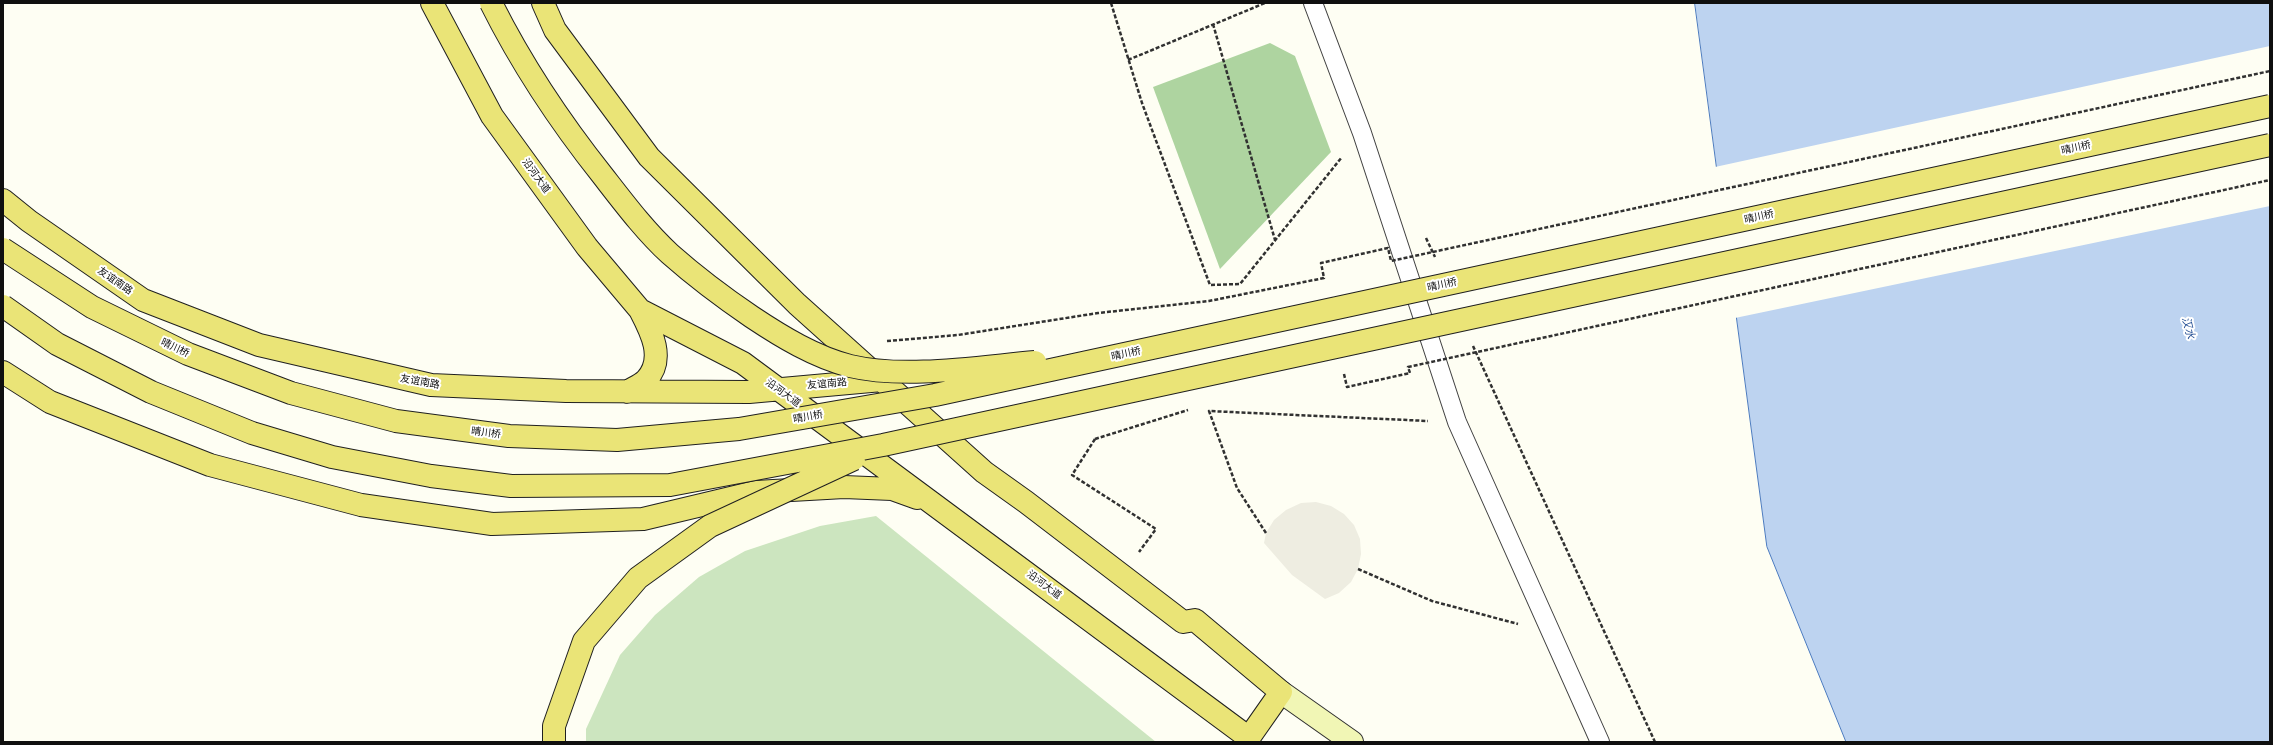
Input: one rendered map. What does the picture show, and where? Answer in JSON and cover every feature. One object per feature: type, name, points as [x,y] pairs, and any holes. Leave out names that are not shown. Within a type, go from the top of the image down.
[{"type":"main road","name":"沿河大道","points":[[432,3],[492,116],[587,247],[640,310],[743,363],[936,505],[1249,741]]},
{"type":"main road","points":[[491,3],[514,48],[567,131],[625,204],[670,253],[722,297],[775,332],[814,352],[850,366],[899,371],[948,369],[1124,354]]},
{"type":"main road","points":[[543,3],[555,30],[649,157],[797,304],[984,472],[1026,502],[1183,622],[1195,620],[1281,692],[1352,742]]},
{"type":"main road","name":"晴川桥","points":[[3,249],[92,307],[188,354],[291,393],[396,421],[510,436],[616,440],[739,429],[936,396],[2270,106]]},
{"type":"main road","points":[[3,306],[64,348],[152,392],[252,432],[332,457],[430,476],[511,486],[670,485],[883,445],[2270,145]]},
{"type":"main road","name":"友谊南路","points":[[3,200],[29,221],[143,300],[259,345],[431,385],[566,392],[749,392],[777,388],[882,380]]},
{"type":"main road","points":[[627,392],[646,380],[657,360],[653,336],[640,310]]},
{"type":"main road","points":[[3,372],[50,402],[210,465],[361,505],[492,524],[635,520],[756,492],[844,487],[892,489],[936,505]]},
{"type":"main road","points":[[554,742],[554,726],[584,641],[638,578],[710,526],[883,445]]},
{"type":"main road","points":[[1249,741],[1281,692]]},
{"type":"lane","points":[[1313,3],[1362,133],[1457,422],[1600,742]]},
{"type":"path","points":[[1111,3],[1128,60],[1210,285],[1240,284],[1362,133]]},
{"type":"path","points":[[1128,60],[1265,3]]},
{"type":"path","points":[[1213,24],[1275,241]]},
{"type":"path","points":[[882,341],[958,335],[1098,312],[1209,301],[1324,278],[1321,263],[1388,248],[1391,261],[2270,71]]},
{"type":"path","points":[[1343,368],[1347,387],[1410,373],[1408,367],[2270,180]]},
{"type":"path","points":[[1424,232],[1436,261]]},
{"type":"path","points":[[1470,340],[1498,405],[1655,742]]},
{"type":"path","points":[[1156,529],[1072,475],[1096,439],[1191,409]]},
{"type":"path","points":[[1266,533],[1237,488],[1209,411],[1457,422]]},
{"type":"path","points":[[1358,568],[1432,601],[1552,633]]},
{"type":"green space","points":[[1270,43],[1295,56],[1331,152],[1220,269],[1153,87]]},
{"type":"green space","points":[[876,516],[1156,742],[586,742],[586,729],[620,655],[655,615],[699,577],[745,551],[820,526]]},
{"type":"shaded area","points":[[1316,502],[1331,506],[1344,514],[1354,525],[1360,539],[1361,554],[1358,569],[1351,582],[1339,593],[1325,599],[1292,575],[1264,543],[1266,533],[1274,520],[1286,510],[1301,503]]},
{"type":"water","name":"汉水","points":[[1695,3],[2270,3],[2270,742],[1846,742],[1767,547]]},
{"type":"pier","points":[[2270,46],[2270,206],[1735,318],[1715,167]]}]
